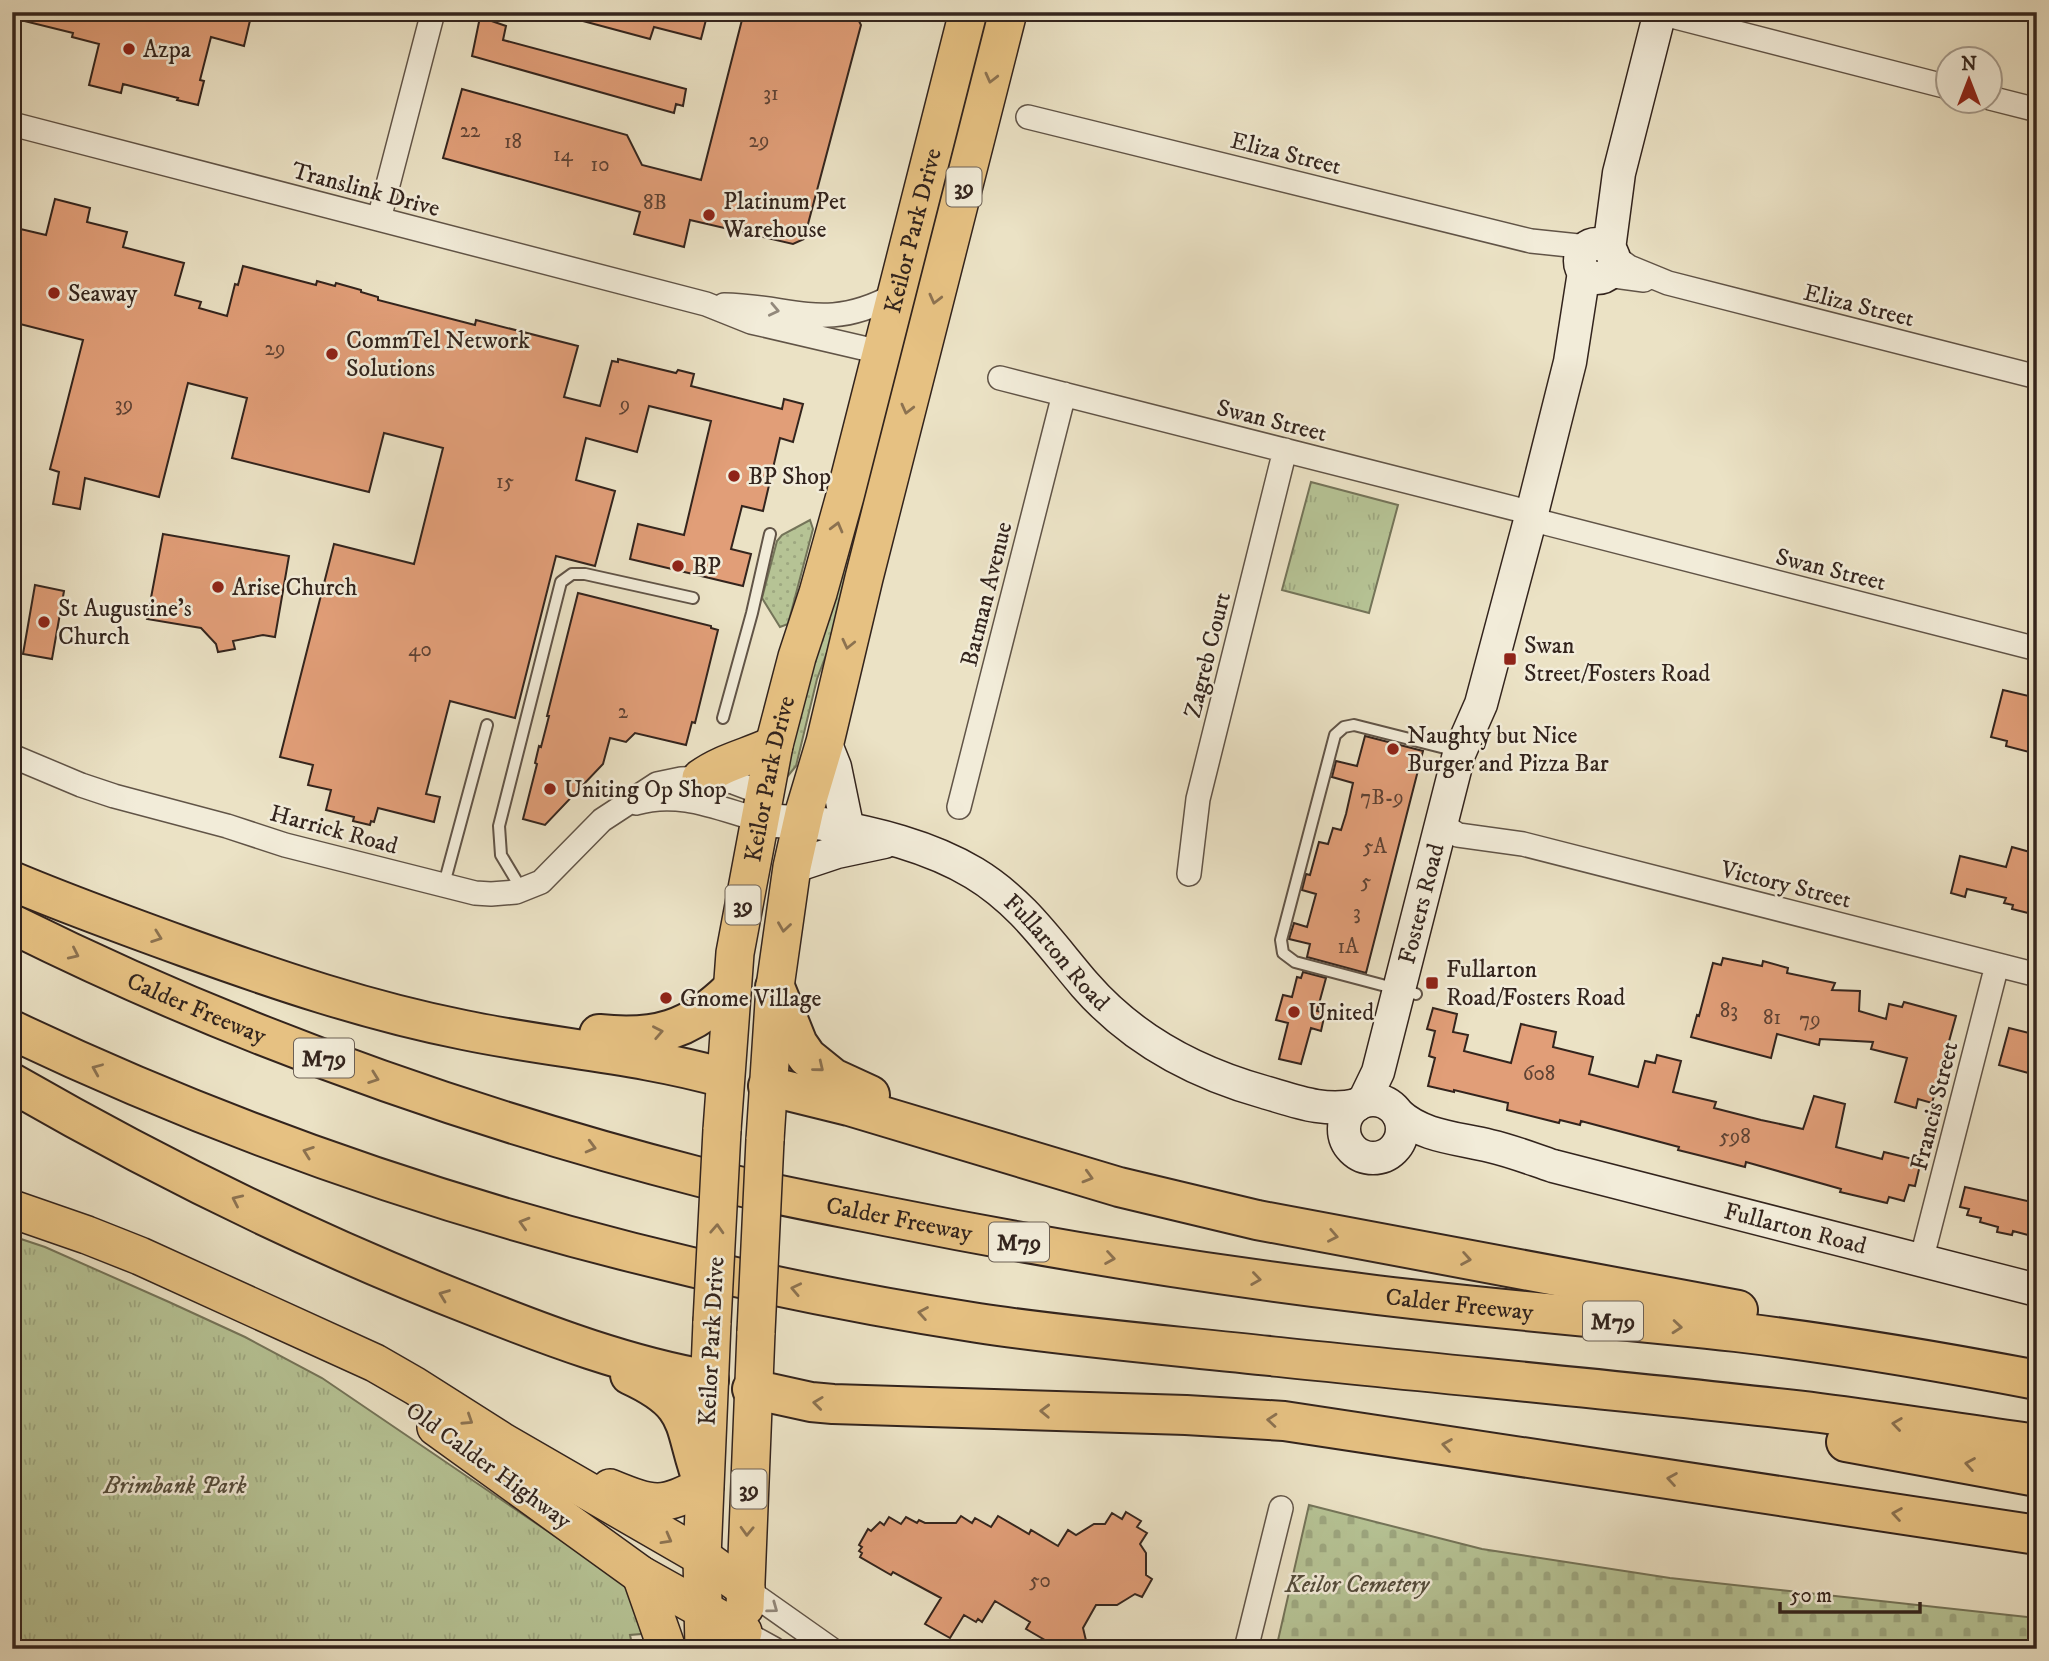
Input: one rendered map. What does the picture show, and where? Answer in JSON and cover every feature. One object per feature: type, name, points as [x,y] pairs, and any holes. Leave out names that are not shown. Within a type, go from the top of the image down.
[{"type":"highway","points":[[12,881],[273,979],[366,1008],[464,1030],[658,1063],[724,1078]]},
{"type":"highway","name":"Calder Freeway","points":[[12,924],[214,1016],[375,1078],[553,1136],[787,1197],[1073,1252],[1189,1270],[1465,1306],[1807,1341],[1956,1364],[2037,1380]]},
{"type":"highway","points":[[273,979],[433,1009],[615,1036],[660,1033],[694,1021],[731,990]]},
{"type":"highway","points":[[775,987],[798,1044],[807,1058],[833,1078],[1022,1158]]},
{"type":"highway","points":[[12,1030],[75,1060],[200,1112],[460,1205],[590,1242],[726,1274],[863,1303],[1129,1353],[1779,1432],[2037,1477]]},
{"type":"highway","points":[[12,1083],[151,1158],[397,1276],[535,1330],[662,1371],[709,1380]]},
{"type":"highway","points":[[768,1087],[849,1106],[1119,1187],[1257,1220],[1845,1332],[2037,1380]]},
{"type":"highway","points":[[982,1324],[1786,1409],[2037,1444]]},
{"type":"highway","points":[[535,1330],[577,1354],[656,1387],[668,1396],[683,1416],[691,1436],[694,1458],[705,1485]]},
{"type":"highway","points":[[752,1389],[832,1404],[1284,1421],[2037,1535]]},
{"type":"main road","name":"Keilor Park Drive","points":[[704,1649],[702,1557],[709,1380],[724,1078],[740,922],[774,745],[845,496],[968,12]]},
{"type":"main road","name":"Keilor Park Drive","points":[[754,1643],[746,1589],[752,1389],[775,987],[792,867],[819,822],[825,742],[1008,12]]},
{"type":"main road","name":"Fosters Road","points":[[1453,826],[1460,752],[1481,704],[1597,261],[1606,201],[1619,173],[1660,13]]},
{"type":"main road","points":[[880,352],[919,362]]},
{"type":"main road","name":"Fosters Road","points":[[1378,1107],[1378,1072],[1407,991],[1453,826],[1476,761],[1481,704]]},
{"type":"main road","points":[[819,822],[835,766],[825,742]]},
{"type":"main road","points":[[701,778],[718,766],[746,758],[774,745]]},
{"type":"main road","name":"Fullarton Road","points":[[762,807],[892,840],[954,861],[1002,892],[1051,941],[1093,993],[1129,1026],[1162,1049],[1222,1079],[1283,1099],[1336,1108],[1378,1107],[1423,1131],[1511,1151],[1553,1166],[2037,1290]]},
{"type":"main road","points":[[792,867],[838,852],[892,840]]},
{"type":"main road","points":[[724,1078],[768,1087]]},
{"type":"main road","name":"Fullarton Road","points":[[1283,1099],[1346,1144]]},
{"type":"main road","points":[[1378,1107],[1402,1123],[1399,1142],[1385,1155],[1368,1157],[1346,1144],[1346,1117],[1378,1107]]},
{"type":"main road","name":"Fullarton Road","points":[[1385,1155],[1411,1150],[1437,1151],[1482,1164],[1553,1166]]},
{"type":"main road","name":"Old Calder Highway","points":[[12,1209],[88,1235],[375,1363],[503,1442],[702,1557],[746,1589]]},
{"type":"main road","name":"Old Calder Highway","points":[[234,1298],[320,1349],[404,1405],[641,1574],[754,1643]]},
{"type":"main road","points":[[709,1380],[752,1389]]},
{"type":"main road","points":[[503,1442],[646,1501],[671,1501],[705,1485]]},
{"type":"main road","points":[[641,1574],[667,1649]]},
{"type":"street","points":[[379,219],[433,12]]},
{"type":"street","points":[[1660,13],[1934,83]]},
{"type":"street","points":[[2004,102],[2037,110]]},
{"type":"street","name":"Eliza Street","points":[[1028,117],[1531,241],[1597,261],[1629,267],[1668,283],[2037,377]]},
{"type":"street","name":"Translink Drive","points":[[12,124],[706,304],[751,322],[880,352]]},
{"type":"street","name":"Translink Drive","points":[[706,304],[753,305],[799,315],[828,317],[863,310],[895,295]]},
{"type":"street","name":"Swan Street","points":[[1000,378],[1285,450],[2037,649]]},
{"type":"street","name":"Batman Avenue","points":[[959,807],[1064,394]]},
{"type":"street","name":"Zagreb Court","points":[[1189,874],[1198,799],[1285,450]]},
{"type":"street","name":"Harrick Road","points":[[12,756],[114,796],[227,826],[285,845],[491,894],[522,890],[541,882],[593,828],[657,784],[701,778],[733,782],[762,807]]},
{"type":"street","name":"Harrick Road","points":[[620,808],[663,798],[724,808],[762,807]]},
{"type":"street","name":"Victory Street","points":[[1453,826],[2037,975]]},
{"type":"street","name":"Francis Street","points":[[1921,1261],[1997,965]]},
{"type":"street","points":[[1246,1649],[1281,1508]]},
{"type":"street","points":[[746,1589],[831,1649]]},
{"type":"lane","points":[[723,718],[752,613],[770,534]]},
{"type":"lane","points":[[522,890],[501,855],[499,826],[561,582],[572,574],[584,574],[693,598]]},
{"type":"lane","points":[[444,884],[487,725]]},
{"type":"lane","points":[[1407,991],[1288,958],[1281,947],[1285,925],[1332,740],[1344,727],[1354,725],[1460,752]]},
{"type":"green space","points":[[902,364],[841,615],[817,679],[796,766],[787,777],[785,774],[889,369]]},
{"type":"green space","points":[[1311,482],[1398,505],[1369,613],[1282,590]]},
{"type":"green space","points":[[810,520],[813,529],[788,624],[780,627],[762,598],[777,541],[782,535]]},
{"type":"green space","name":"Brimbank Park","points":[[12,1236],[45,1247],[169,1302],[245,1337],[322,1378],[621,1581],[640,1601],[653,1633],[630,1635],[633,1649],[12,1649]]},
{"type":"green space","name":"Keilor Cemetery","points":[[1309,1505],[1482,1549],[1670,1578],[2037,1618],[2037,1649],[1276,1649]]},
{"type":"building","points":[[12,12],[252,12],[244,46],[211,37],[200,80],[204,81],[198,105],[123,84],[121,93],[89,85],[99,44],[72,37],[73,33],[12,18]]},
{"type":"building","points":[[569,12],[708,12],[701,39],[654,27],[650,39],[568,17]]},
{"type":"building","points":[[744,12],[861,12],[861,25],[804,239],[793,244],[690,220],[684,247],[634,234],[640,212],[443,158],[462,89],[627,135],[642,165],[701,180]]},
{"type":"building","points":[[480,17],[506,26],[503,40],[686,89],[683,106],[676,104],[674,113],[472,56]]},
{"type":"building","points":[[55,199],[90,208],[87,222],[127,232],[123,247],[184,263],[175,295],[201,302],[199,308],[227,316],[235,284],[238,285],[243,266],[316,285],[317,281],[335,286],[336,283],[361,290],[378,297],[378,300],[475,325],[476,320],[578,346],[564,397],[600,406],[612,361],[618,362],[618,359],[676,373],[678,370],[694,374],[691,386],[782,409],[784,399],[803,404],[793,442],[780,438],[763,511],[742,506],[731,549],[751,554],[743,586],[630,559],[638,524],[684,535],[711,421],[649,406],[637,452],[586,438],[576,480],[615,491],[595,566],[556,556],[515,718],[450,701],[426,794],[440,797],[434,822],[378,808],[374,822],[371,821],[370,825],[353,821],[354,817],[326,810],[331,790],[308,785],[313,765],[280,757],[334,544],[414,564],[443,448],[384,433],[369,492],[232,458],[247,398],[188,383],[159,497],[85,478],[80,509],[53,504],[59,472],[50,469],[83,340],[12,322],[12,227],[46,235]]},
{"type":"building","name":"Arise Church","points":[[163,534],[289,556],[275,637],[263,635],[233,641],[235,649],[218,652],[216,644],[201,628],[147,619]]},
{"type":"building","name":"St Augustine's Church","points":[[35,585],[64,591],[52,659],[23,654]]},
{"type":"building","points":[[578,593],[718,630],[695,723],[692,722],[686,745],[635,733],[626,742],[610,738],[603,764],[545,825],[523,819]]},
{"type":"building","points":[[2003,690],[2037,698],[2037,754],[2006,746],[2007,741],[1991,737]]},
{"type":"building","points":[[1365,736],[1423,751],[1366,973],[1307,957],[1310,944],[1289,939],[1294,923],[1307,927],[1316,894],[1302,890],[1306,874],[1310,875],[1319,842],[1328,844],[1333,828],[1341,830],[1346,814],[1353,783],[1332,777],[1336,761],[1357,766]]},
{"type":"building","points":[[2012,847],[2037,854],[2037,881],[2028,913],[2012,909],[2013,905],[2004,903],[2006,898],[1967,889],[1965,897],[1951,893],[1960,856],[2006,867]]},
{"type":"building","points":[[1723,958],[1762,966],[1763,961],[1788,968],[1787,973],[1835,983],[1832,990],[1860,991],[1859,1011],[1886,1019],[1889,1004],[1902,1007],[1904,1002],[1956,1016],[1932,1103],[1918,1099],[1916,1108],[1895,1102],[1907,1058],[1871,1049],[1873,1042],[1820,1039],[1819,1045],[1777,1034],[1771,1058],[1691,1037],[1713,963],[1721,965]]},
{"type":"building","points":[[1303,972],[1326,978],[1317,1011],[1325,1013],[1321,1031],[1311,1028],[1301,1064],[1279,1059],[1288,1023],[1276,1020],[1283,995],[1292,997],[1297,977],[1301,978]]},
{"type":"building","points":[[1433,1008],[1457,1014],[1453,1032],[1468,1035],[1464,1051],[1511,1063],[1521,1024],[1556,1032],[1553,1047],[1593,1057],[1589,1074],[1638,1087],[1645,1061],[1655,1063],[1657,1055],[1681,1061],[1673,1092],[1716,1102],[1714,1108],[1761,1120],[1803,1129],[1814,1096],[1845,1104],[1836,1147],[1882,1159],[1884,1152],[1921,1161],[1915,1186],[1909,1185],[1904,1201],[1889,1197],[1887,1203],[1840,1192],[1841,1189],[1746,1162],[1745,1167],[1581,1121],[1580,1125],[1560,1120],[1559,1123],[1507,1110],[1508,1103],[1428,1086],[1435,1058],[1429,1056],[1435,1031],[1427,1029]]},
{"type":"building","points":[[2009,1028],[2037,1035],[2037,1057],[2032,1074],[1999,1065]]},
{"type":"building","points":[[1965,1187],[2036,1203],[2028,1235],[2013,1231],[2012,1235],[1997,1232],[1998,1227],[1980,1222],[1981,1218],[1967,1215],[1969,1209],[1960,1207]]},
{"type":"building","points":[[1126,1512],[1141,1521],[1137,1527],[1147,1533],[1140,1544],[1146,1553],[1146,1575],[1152,1579],[1142,1597],[1135,1594],[1117,1605],[1096,1605],[1083,1628],[1088,1649],[1056,1649],[1026,1629],[1030,1622],[995,1601],[982,1622],[978,1619],[976,1622],[964,1615],[950,1638],[925,1624],[941,1598],[893,1572],[891,1575],[860,1557],[862,1553],[859,1551],[862,1547],[859,1545],[868,1529],[871,1531],[880,1522],[884,1525],[889,1517],[901,1524],[906,1517],[917,1523],[919,1520],[925,1523],[956,1523],[961,1516],[972,1523],[975,1518],[991,1527],[998,1516],[1029,1534],[1031,1530],[1058,1546],[1068,1530],[1076,1535],[1094,1524],[1105,1524],[1112,1513],[1122,1519]]},
{"type":"place","name":"Azpa","points":[[129,49]]},
{"type":"place","name":"Platinum Pet Warehouse","points":[[709,215]]},
{"type":"place","name":"Seaway","points":[[54,293]]},
{"type":"place","name":"CommTel Network Solutions","points":[[332,354]]},
{"type":"place","name":"BP Shop","points":[[734,476]]},
{"type":"place","name":"BP","points":[[678,566]]},
{"type":"place","name":"Arise Church","points":[[218,587]]},
{"type":"place","name":"St Augustine's Church","points":[[44,622]]},
{"type":"place","name":"Swan Street/Fosters Road","points":[[1510,659]]},
{"type":"place","name":"Naughty but Nice Burger and Pizza Bar","points":[[1393,749]]},
{"type":"place","name":"Uniting Op Shop","points":[[550,789]]},
{"type":"place","name":"Fullarton Road/Fosters Road","points":[[1432,983]]},
{"type":"place","name":"Gnome Village","points":[[666,998]]},
{"type":"place","name":"United","points":[[1294,1012]]}]
